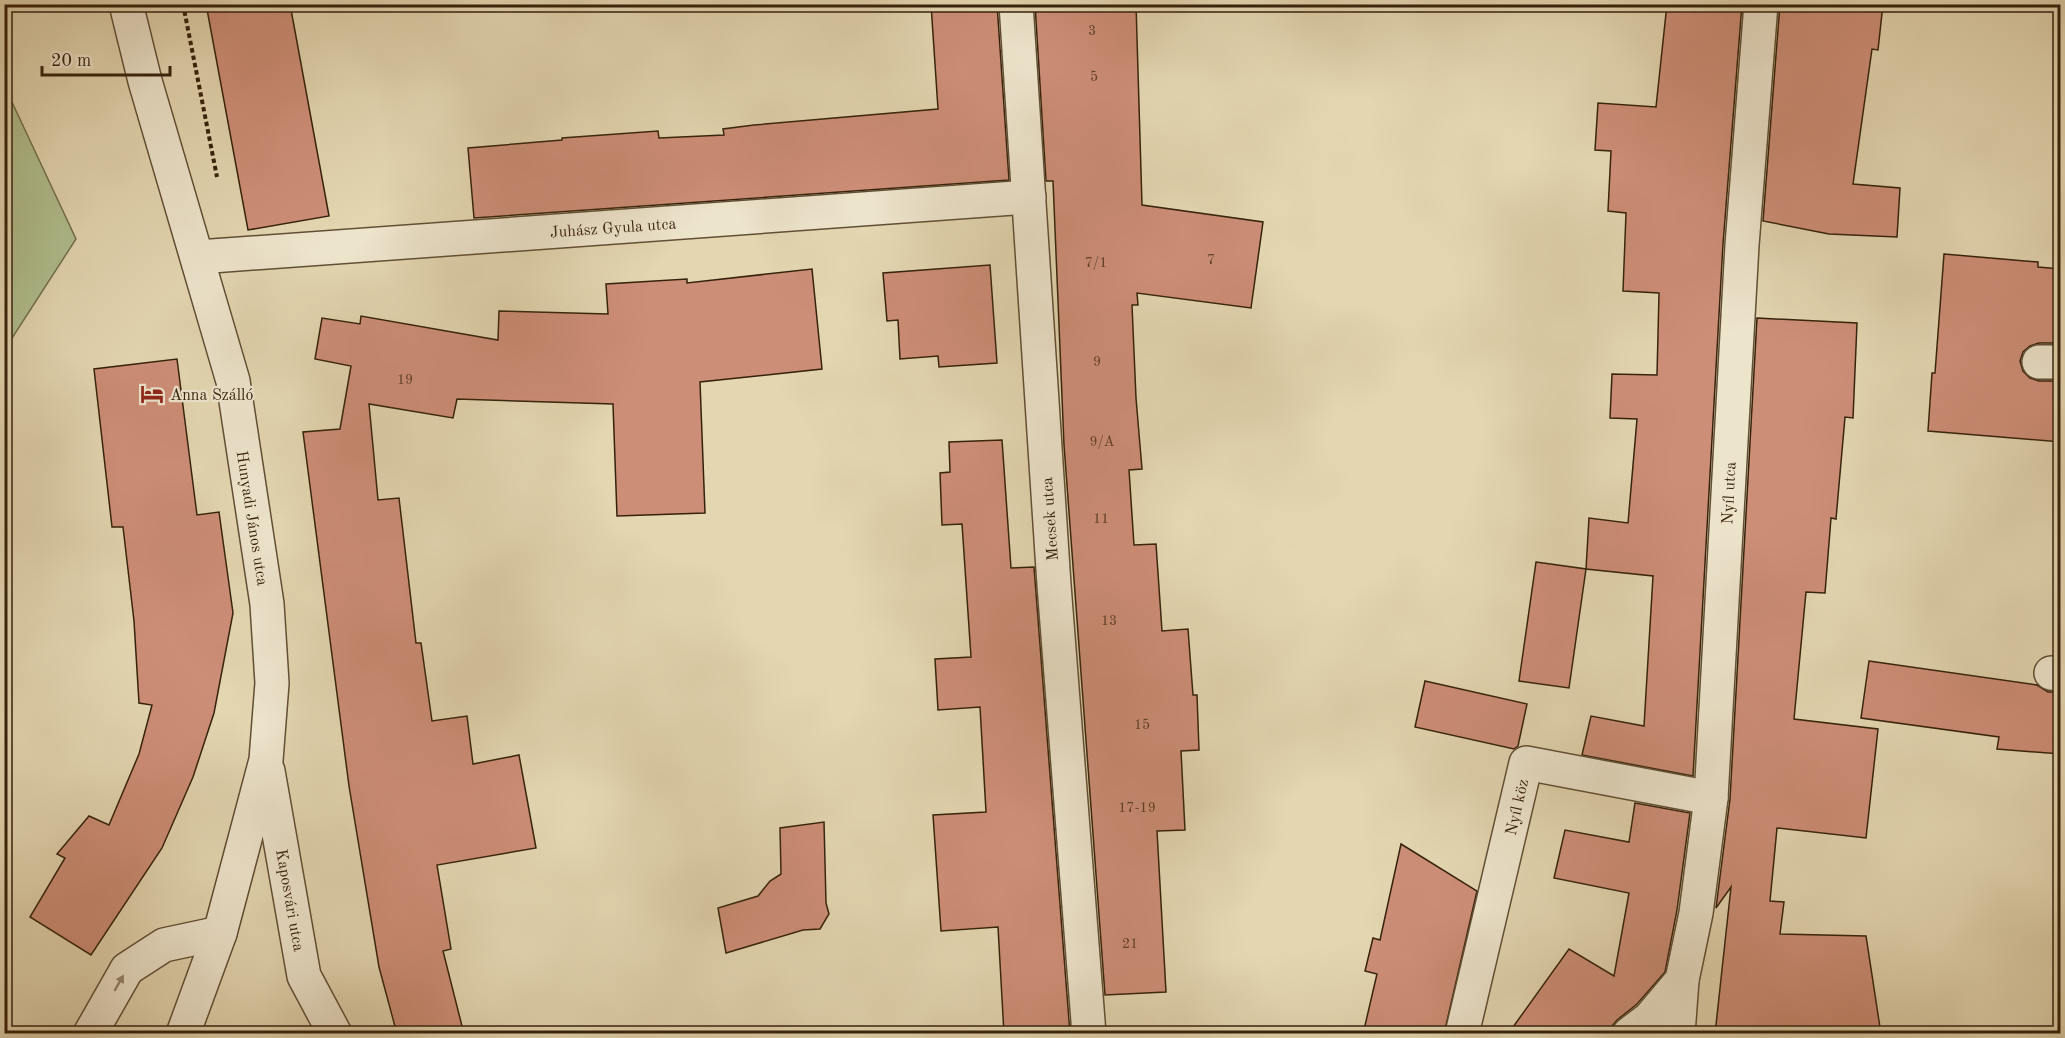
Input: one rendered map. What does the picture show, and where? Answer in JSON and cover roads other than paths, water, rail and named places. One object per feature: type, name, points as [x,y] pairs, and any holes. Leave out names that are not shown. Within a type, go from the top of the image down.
[{"type":"street","name":"Hunyadi János utca","points":[[126,4],[145,81],[233,381],[267,604],[272,683],[266,760],[220,933],[183,1034]]},
{"type":"street","name":"Mecsek utca","points":[[1016,4],[1054,585],[1089,1034]]},
{"type":"street","name":"Nyíl utca","points":[[1678,1034],[1682,980],[1696,913],[1711,798],[1742,245],[1761,4]]},
{"type":"street","name":"Juhász Gyula utca","points":[[198,257],[1029,197]]},
{"type":"street","name":"Kaposvári utca","points":[[266,760],[304,976],[336,1034]]},
{"type":"street","name":"Nyíl köz","points":[[1462,1034],[1526,763],[1711,798]]},
{"type":"street","points":[[90,1034],[127,969],[164,945],[220,933]]},
{"type":"street","points":[[1629,1034],[1650,1018],[1682,980]]},
{"type":"place","name":"Anna Szálló","points":[[152,394]]}]
